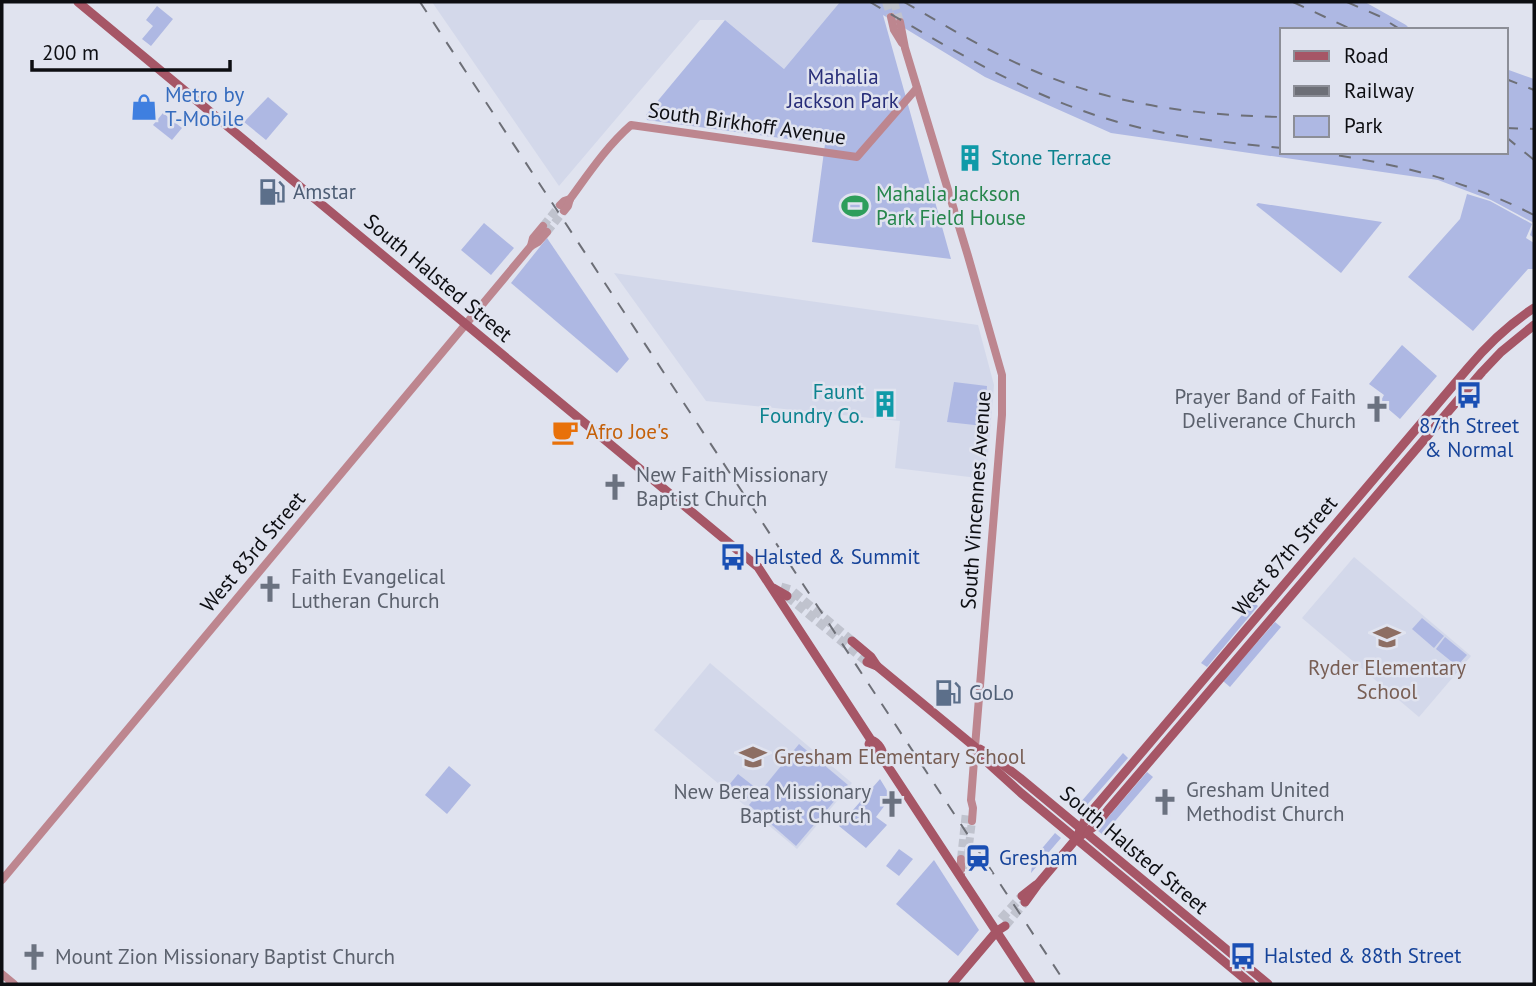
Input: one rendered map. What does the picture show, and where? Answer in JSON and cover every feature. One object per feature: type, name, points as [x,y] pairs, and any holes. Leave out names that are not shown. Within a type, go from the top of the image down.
[{"type":"main road","name":"South Halsted Street","points":[[79,2],[758,567],[769,586],[788,596]]},
{"type":"main road","name":"West 87th Street","points":[[1083,831],[1086,818],[1471,364],[1491,341],[1534,308]]},
{"type":"main road","name":"West 87th Street","points":[[1023,899],[1076,838],[1083,831],[1095,826],[1482,372],[1534,326]]},
{"type":"main road","points":[[769,586],[781,587]]},
{"type":"main road","points":[[769,586],[870,740],[880,748],[883,759],[1001,926],[1031,984]]},
{"type":"main road","name":"South Halsted Street","points":[[852,640],[877,666],[975,747],[996,771],[1251,984]]},
{"type":"main road","name":"South Halsted Street","points":[[867,662],[877,666]]},
{"type":"main road","name":"South Halsted Street","points":[[975,747],[990,755],[1268,984]]},
{"type":"main road","points":[[952,984],[1001,926]]},
{"type":"street","name":"South Vincennes Avenue","points":[[891,17],[894,30],[905,48]]},
{"type":"street","name":"South Vincennes Avenue","points":[[900,22],[905,48],[1002,375],[1002,415],[971,800],[972,821]]},
{"type":"street","name":"South Birkhoff Avenue","points":[[562,208],[568,206],[570,199],[606,151],[631,125],[857,157],[917,88]]},
{"type":"street","name":"West 83rd Street","points":[[2,880],[531,246],[538,242],[545,229]]},
{"type":"street","name":"South Vincennes Avenue","points":[[966,812],[971,800]]},
{"type":"street","points":[[961,859],[964,873]]},
{"type":"street","points":[[2,974],[13,984]]},
{"type":"shaded area","points":[[432,2],[840,2],[784,69],[725,20],[700,20],[559,186]]},
{"type":"shaded area","points":[[614,273],[978,325],[994,385],[986,479],[895,468],[900,421],[706,401]]},
{"type":"shaded area","name":"Ryder Elementary School","points":[[1354,557],[1471,656],[1419,717],[1302,618]]},
{"type":"shaded area","name":"Gresham Elementary School","points":[[710,663],[852,783],[797,849],[654,730]]},
{"type":"green space","name":"Mahalia Jackson Park","points":[[840,2],[1365,2],[1409,28],[1280,28],[1280,154],[1508,154],[1508,70],[1534,79],[1534,223],[1491,200],[1438,180],[1111,133],[985,77],[883,15],[951,259],[812,242],[825,144],[647,120],[646,115],[725,20],[784,69]]},
{"type":"green space","points":[[157,6],[173,19],[151,46],[142,39],[153,26],[146,20]]},
{"type":"green space","points":[[268,97],[288,114],[266,140],[244,122]]},
{"type":"green space","points":[[163,113],[182,128],[172,140],[153,125]]},
{"type":"green space","points":[[1467,194],[1490,201],[1532,224],[1526,238],[1534,243],[1534,269],[1528,269],[1473,331],[1408,277],[1460,219]]},
{"type":"green space","points":[[1258,203],[1382,222],[1341,273],[1256,205]]},
{"type":"green space","points":[[484,223],[514,248],[491,275],[461,250]]},
{"type":"green space","points":[[547,238],[629,359],[617,373],[511,283]]},
{"type":"green space","points":[[1402,345],[1437,376],[1400,419],[1380,402],[1384,395],[1369,384]]},
{"type":"green space","points":[[954,382],[987,386],[984,426],[947,422]]},
{"type":"green space","points":[[1253,602],[1258,606],[1207,667],[1201,663]]},
{"type":"green space","points":[[1422,618],[1444,636],[1434,648],[1412,629]]},
{"type":"green space","points":[[1275,622],[1281,627],[1230,687],[1223,681]]},
{"type":"green space","points":[[1445,637],[1467,655],[1457,666],[1436,649]]},
{"type":"green space","points":[[799,744],[848,785],[796,846],[749,805]]},
{"type":"green space","points":[[1123,753],[1128,758],[1079,814],[1074,810]]},
{"type":"green space","points":[[449,766],[471,785],[447,814],[425,795]]},
{"type":"green space","points":[[1147,772],[1153,777],[1103,835],[1097,830]]},
{"type":"green space","points":[[738,774],[756,788],[746,800],[729,785]]},
{"type":"green space","points":[[880,779],[891,797],[876,817],[887,825],[866,848],[839,826]]},
{"type":"green space","points":[[1055,833],[1061,838],[1031,873],[1033,859]]},
{"type":"green space","points":[[899,849],[913,859],[899,876],[886,866]]},
{"type":"green space","points":[[934,860],[979,930],[958,956],[896,904]]},
{"type":"tunnel","points":[[886,2],[891,17]]},
{"type":"tunnel","points":[[894,2],[900,22]]},
{"type":"tunnel","points":[[543,226],[560,205]]},
{"type":"tunnel","points":[[547,232],[564,211]]},
{"type":"tunnel","points":[[781,587],[791,590],[852,641]]},
{"type":"tunnel","points":[[787,596],[867,662]]},
{"type":"tunnel","points":[[961,859],[966,812]]},
{"type":"tunnel","points":[[966,869],[972,821]]},
{"type":"tunnel","points":[[1001,919],[1022,896]]},
{"type":"tunnel","points":[[1005,926],[1025,902]]},
{"type":"railway","points":[[420,2],[1066,984]]},
{"type":"railway","points":[[870,2],[995,72],[1094,115],[1167,133],[1280,148]]},
{"type":"railway","points":[[904,2],[1015,63],[1093,92],[1154,106],[1217,114],[1280,117]]},
{"type":"railway","points":[[1293,2],[1349,28]]},
{"type":"railway","points":[[1347,2],[1379,16],[1398,28]]},
{"type":"railway","points":[[1508,80],[1534,90]]},
{"type":"railway","points":[[1508,128],[1534,129]]},
{"type":"railway","points":[[1508,139],[1534,160]]},
{"type":"railway","points":[[1328,154],[1427,174],[1481,192],[1534,215]]},
{"type":"place","name":"Metro by T-Mobile","points":[[144,107]]},
{"type":"place","name":"Stone Terrace","points":[[970,158]]},
{"type":"place","name":"Amstar","points":[[272,192]]},
{"type":"place","name":"Mahalia Jackson Park Field House","points":[[855,206]]},
{"type":"place","name":"87th Street & Normal","points":[[1469,395]]},
{"type":"place","name":"Faunt Foundry Co.","points":[[885,404]]},
{"type":"place","name":"Prayer Band of Faith Deliverance Church","points":[[1377,409]]},
{"type":"place","name":"Afro Joe's","points":[[565,432]]},
{"type":"place","name":"New Faith Missionary Baptist Church","points":[[615,487]]},
{"type":"place","name":"Halsted & Summit","points":[[733,557]]},
{"type":"place","name":"Faith Evangelical Lutheran Church","points":[[270,589]]},
{"type":"place","name":"Ryder Elementary School","points":[[1387,637]]},
{"type":"place","name":"GoLo","points":[[948,693]]},
{"type":"place","name":"Gresham Elementary School","points":[[753,757]]},
{"type":"place","name":"Gresham United Methodist Church","points":[[1165,802]]},
{"type":"place","name":"New Berea Missionary Baptist Church","points":[[892,804]]},
{"type":"place","name":"Gresham","points":[[978,858]]},
{"type":"place","name":"Halsted & 88th Street","points":[[1243,956]]},
{"type":"place","name":"Mount Zion Missionary Baptist Church","points":[[34,957]]}]
